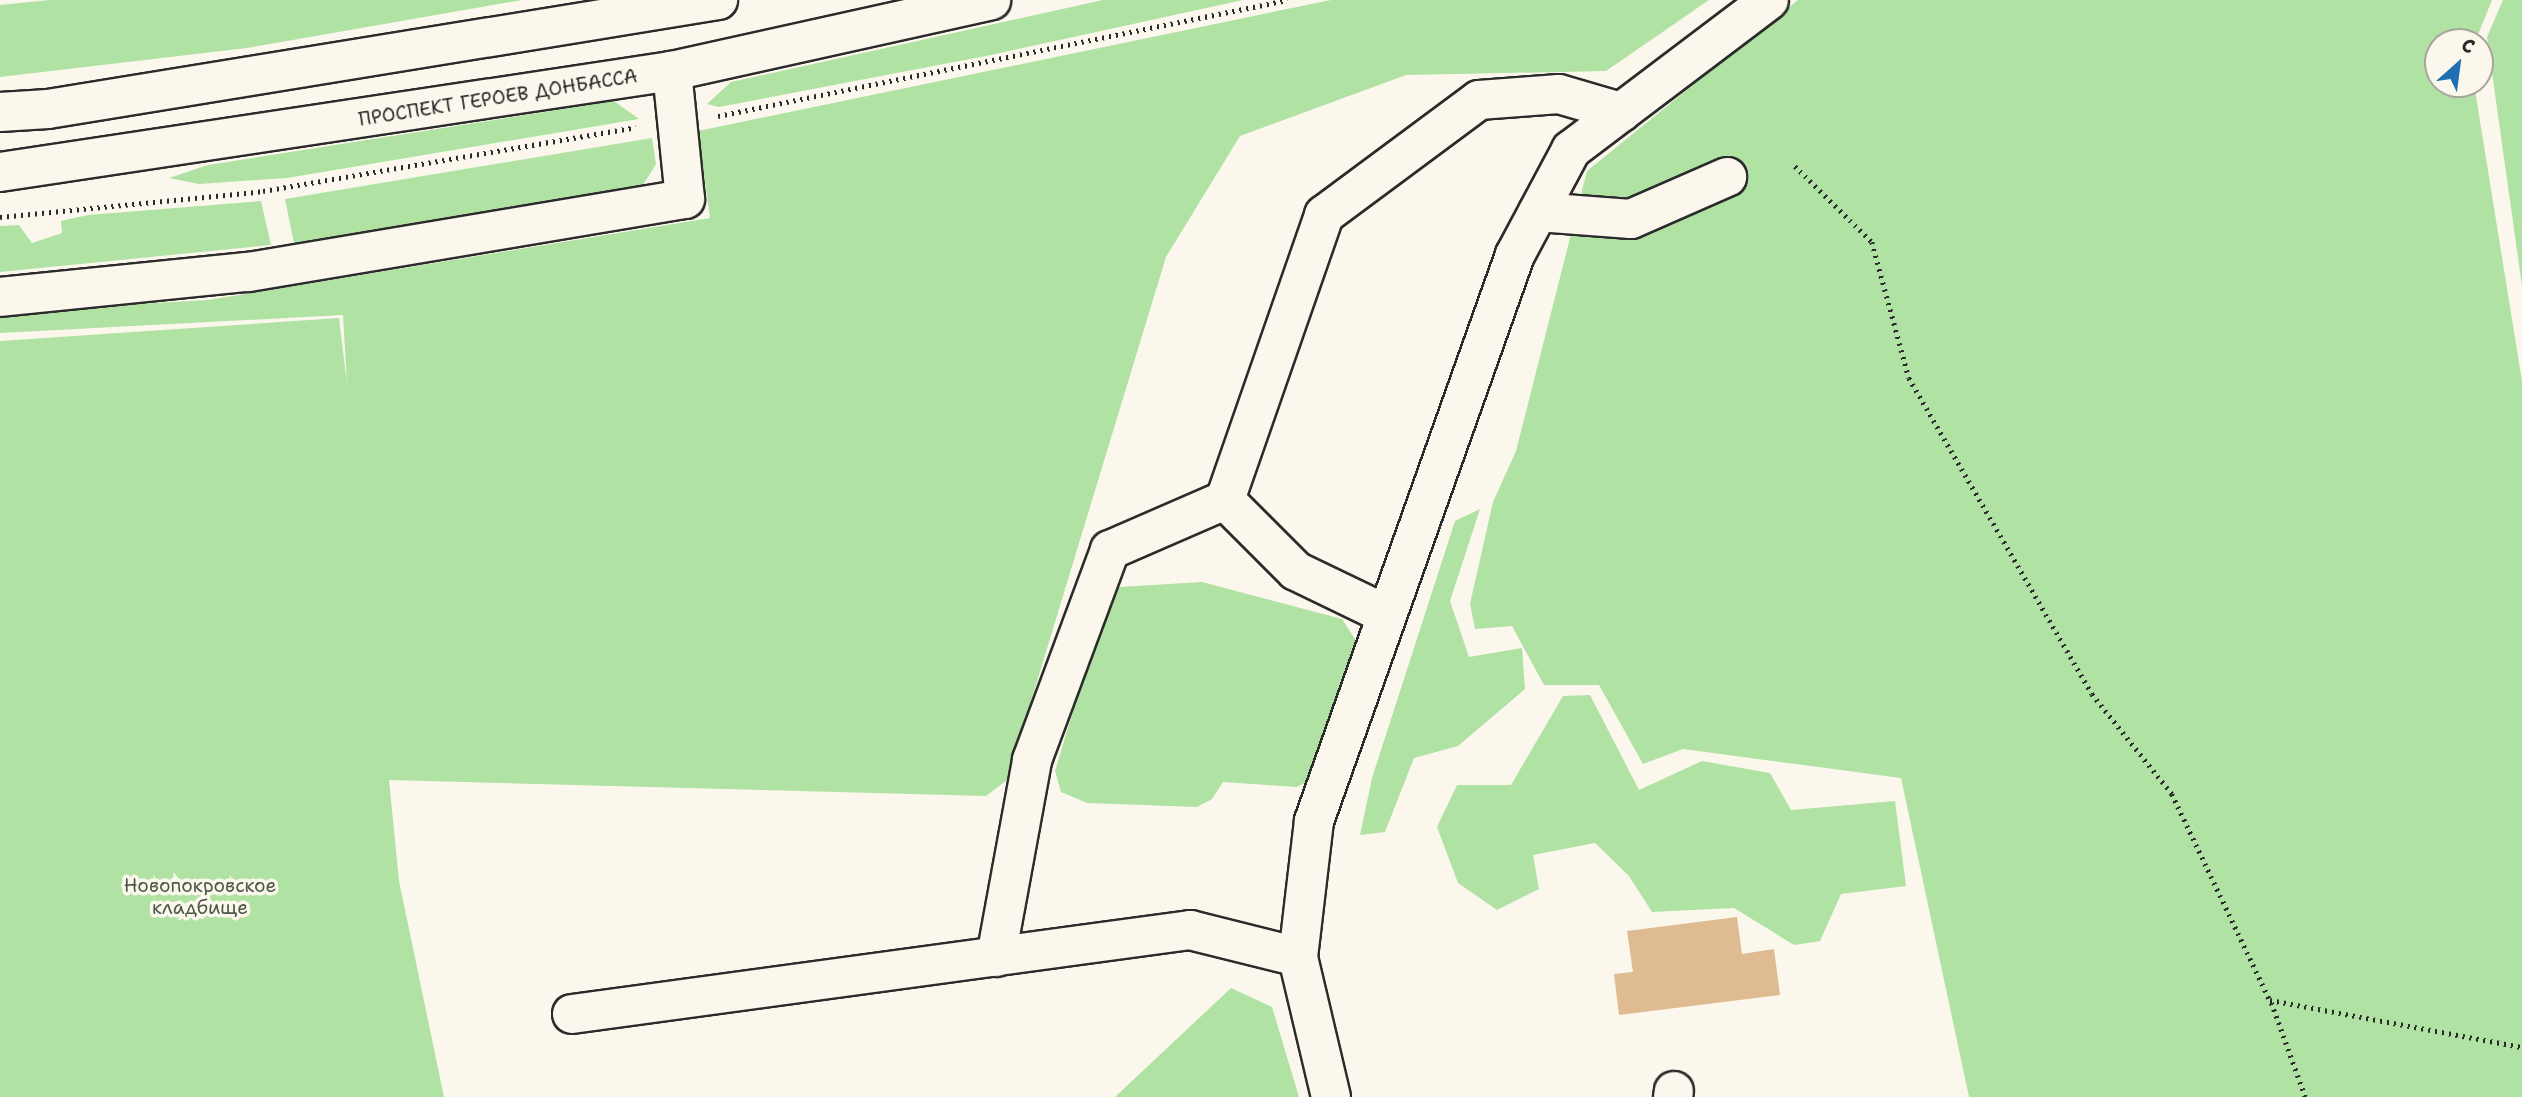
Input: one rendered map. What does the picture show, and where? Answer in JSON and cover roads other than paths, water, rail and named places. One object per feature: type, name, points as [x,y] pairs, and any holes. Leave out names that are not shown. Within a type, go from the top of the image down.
[{"type":"street","points":[[0,112],[62,107],[718,0]]},
{"type":"street","name":"ПРОСПЕКТ ГЕРОЕВ ДОНБАССА","points":[[0,172],[672,71],[991,0]]},
{"type":"street","points":[[1331,1097],[1298,957],[1314,821],[1515,255],[1571,150],[1769,0]]},
{"type":"street","points":[[0,297],[248,272],[685,200],[672,71]]},
{"type":"street","points":[[996,957],[1032,760],[1110,550],[1224,500],[1324,215],[1479,100],[1559,94],[1621,112]]},
{"type":"street","points":[[1538,212],[1631,219],[1727,177]]},
{"type":"street","points":[[1224,500],[1297,571],[1387,615]]},
{"type":"street","points":[[572,1014],[1190,930],[1298,957]]},
{"type":"park label","name":"Новопокровское кладбище","points":[[200,897]]}]
